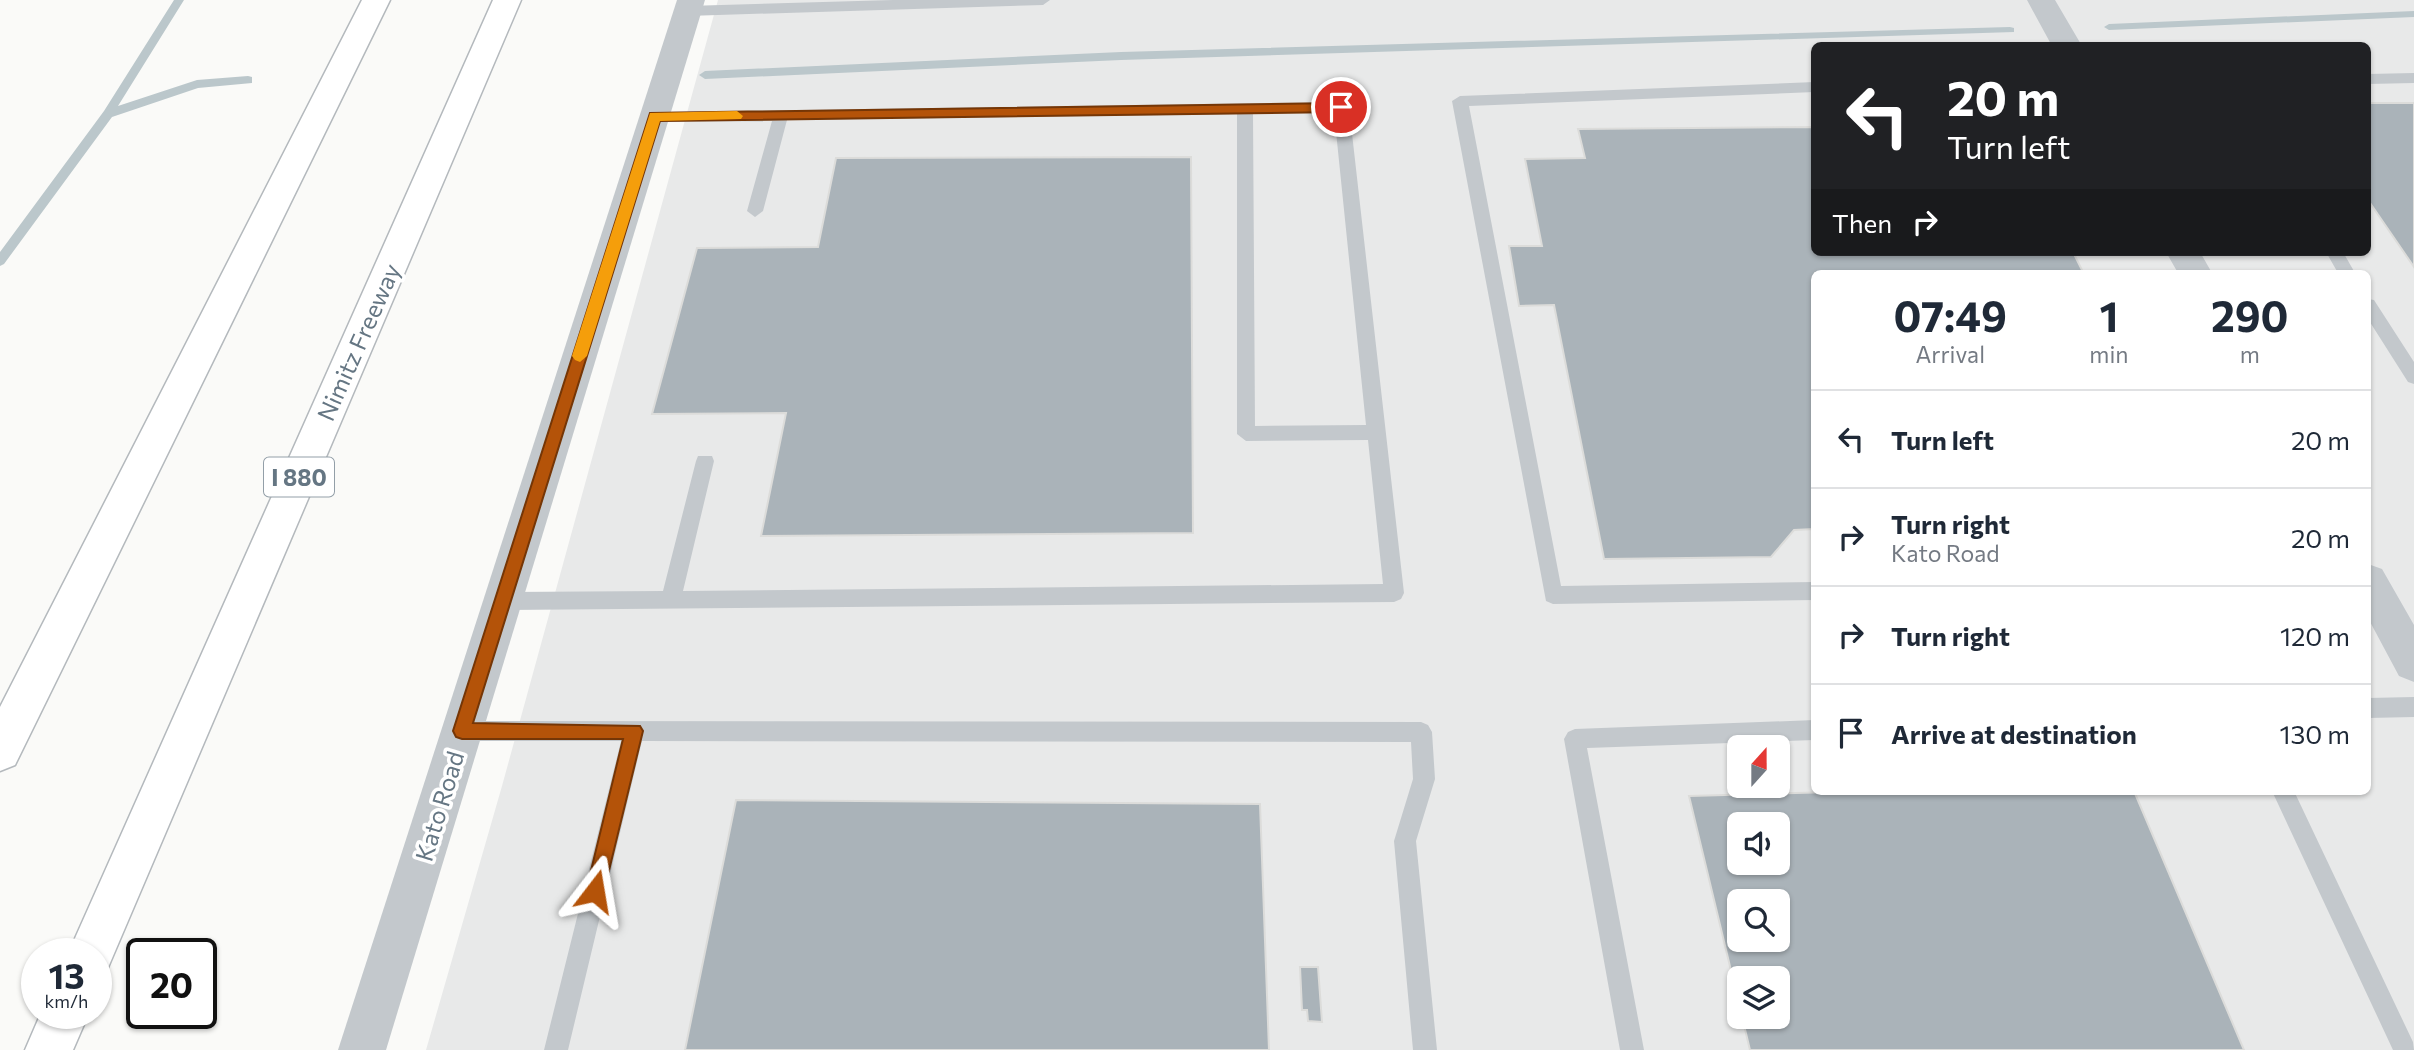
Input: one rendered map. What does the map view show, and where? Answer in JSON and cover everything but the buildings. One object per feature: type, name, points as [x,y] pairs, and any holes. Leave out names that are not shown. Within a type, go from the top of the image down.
[{"type":"highway","points":[[0,751],[376,0]]},
{"type":"highway","name":"Nimitz Freeway","points":[[98,938],[507,0]]},
{"type":"highway","points":[[49,1050],[58,1029]]},
{"type":"street","points":[[2041,0],[2065,42]]},
{"type":"street","name":"Kato Road","points":[[362,1050],[689,6]]},
{"type":"street","points":[[2371,587],[2414,663]]},
{"type":"lane","points":[[689,6],[1042,0]]},
{"type":"lane","points":[[2371,79],[2414,78]]},
{"type":"lane","points":[[1811,87],[1460,102],[1553,595],[1811,591]]},
{"type":"lane","points":[[503,601],[1394,593],[1341,107],[655,117]]},
{"type":"lane","points":[[1245,109],[1246,434],[1376,432]]},
{"type":"lane","points":[[755,211],[781,115]]},
{"type":"lane","points":[[2371,310],[2414,377]]},
{"type":"lane","points":[[671,600],[705,461]]},
{"type":"lane","points":[[2371,708],[2414,706]]},
{"type":"lane","points":[[1632,1050],[1575,739],[1811,730]]},
{"type":"lane","points":[[462,731],[1421,732],[1424,779],[1405,841],[1425,1050]]},
{"type":"lane","points":[[556,1050],[634,731]]},
{"type":"lane","points":[[2285,795],[2405,1050]]},
{"type":"shaded area","points":[[718,0],[2414,0],[2414,1050],[426,1050],[502,786]]},
{"type":"waterway","points":[[108,114],[179,0]]},
{"type":"waterway","points":[[2109,27],[2414,14]]},
{"type":"waterway","points":[[705,75],[1121,56],[2010,30]]},
{"type":"waterway","points":[[108,114],[197,84],[248,80]]},
{"type":"waterway","points":[[0,261],[108,114]]},
{"type":"slow traffic","points":[[580,356],[655,117],[737,116]]},
{"type":"route","points":[[595,891],[634,731],[462,731],[655,117],[1341,107]]}]
